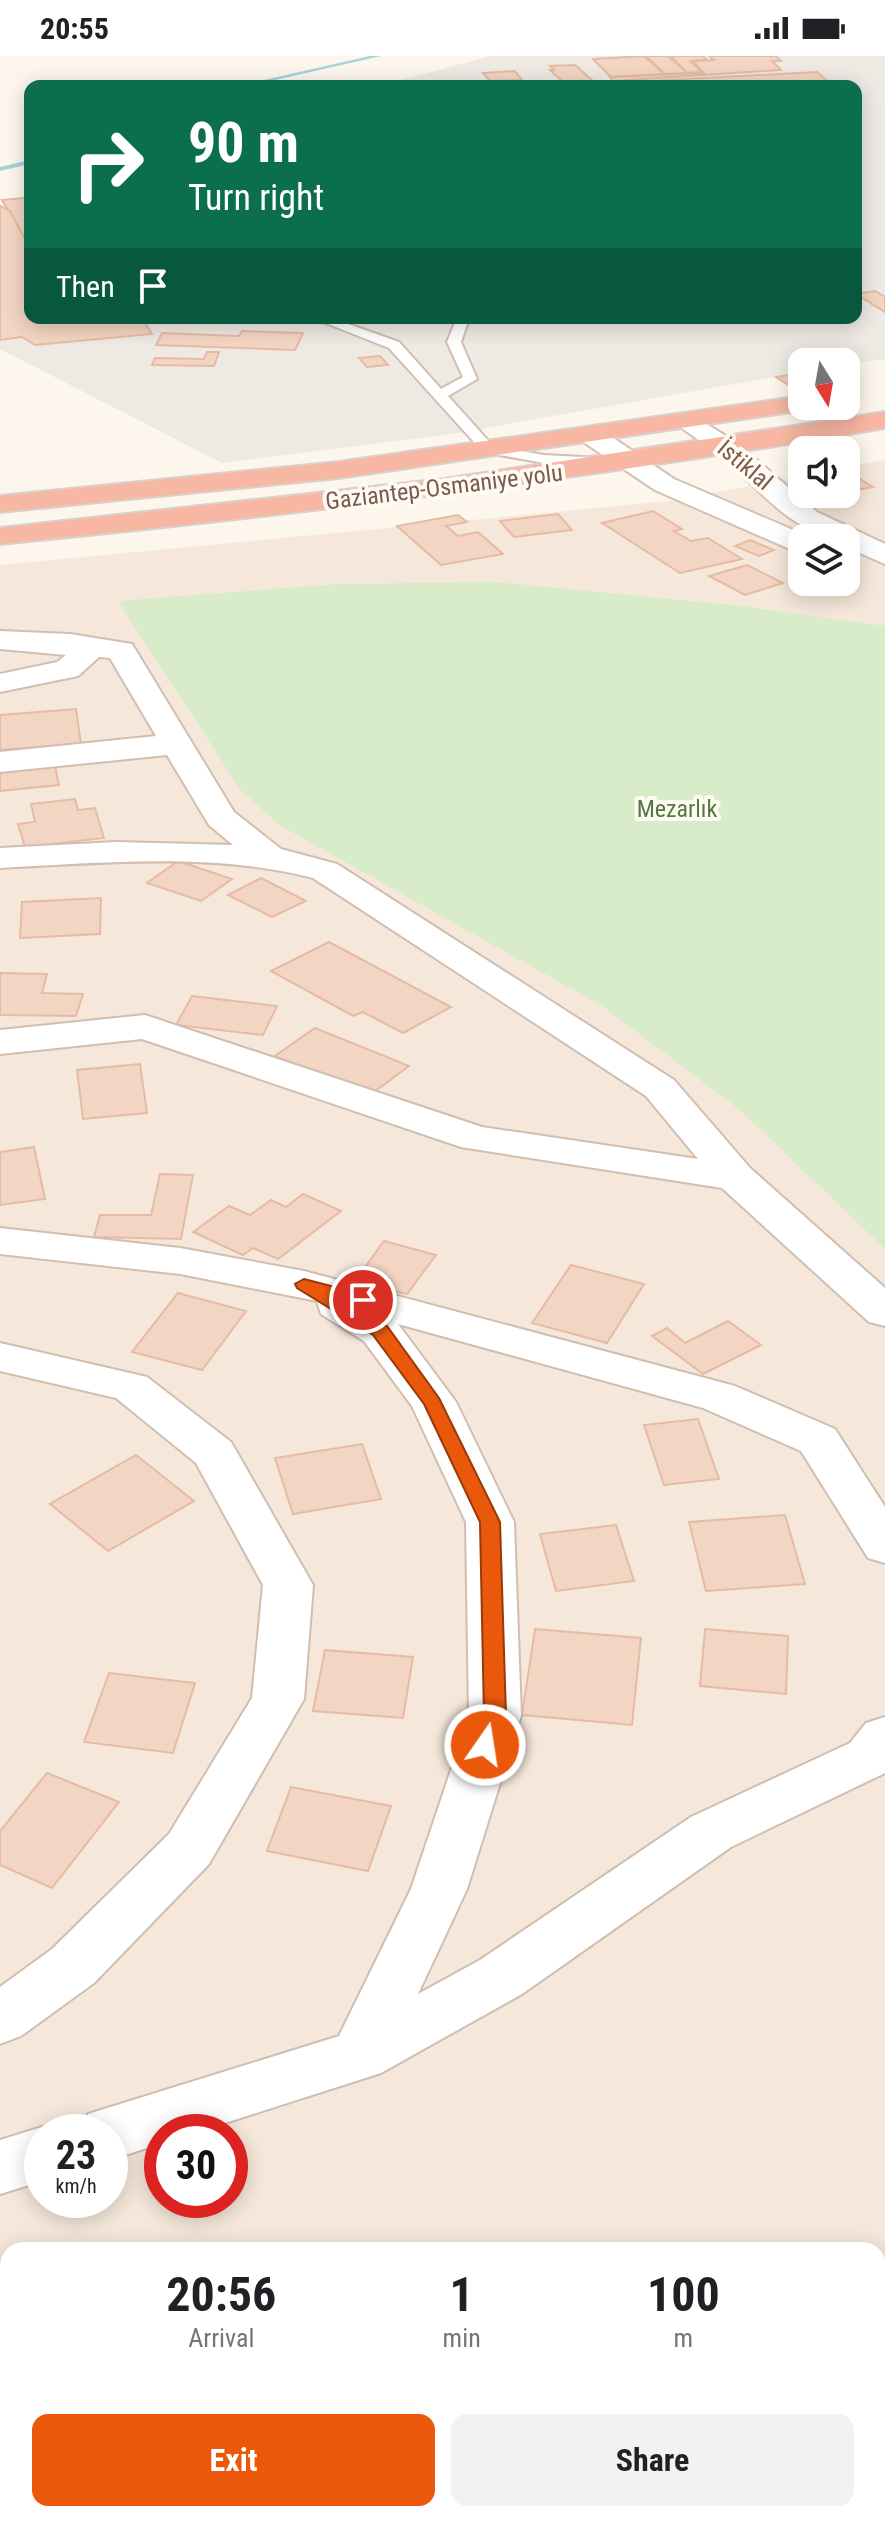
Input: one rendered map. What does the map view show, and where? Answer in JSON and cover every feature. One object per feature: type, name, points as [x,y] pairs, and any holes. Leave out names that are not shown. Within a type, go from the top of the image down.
[{"type":"highway","name":"Gaziantep-Osmaniye yolu","points":[[0,504],[323,471],[788,406]]},
{"type":"highway","name":"Gaziantep-Osmaniye yolu","points":[[0,536],[396,494],[727,448],[885,420]]},
{"type":"street","name":"İstiklal","points":[[688,421],[727,448],[807,518],[885,555]]},
{"type":"street","points":[[591,435],[622,463],[670,488],[788,538]]},
{"type":"street","points":[[860,568],[885,578]]},
{"type":"street","points":[[0,640],[68,656]]},
{"type":"street","points":[[0,674],[68,656],[121,651],[221,818],[269,856]]},
{"type":"street","points":[[0,683],[68,656]]},
{"type":"street","points":[[0,762],[177,744]]},
{"type":"street","points":[[0,858],[116,852],[269,856],[325,871],[660,1088],[735,1177],[885,1312]]},
{"type":"street","points":[[0,1042],[145,1027],[475,1138],[735,1177]]},
{"type":"street","points":[[0,1241],[180,1261],[304,1284],[719,1397],[818,1440],[885,1546]]},
{"type":"street","points":[[304,1284],[380,1331],[433,1402],[490,1522],[495,1716],[439,1889],[360,2055]]},
{"type":"street","points":[[0,1357],[131,1387],[214,1453],[288,1585],[278,1699],[189,1849],[73,1966],[0,2019]]},
{"type":"street","points":[[128,2127],[360,2055],[501,1977],[711,1832],[869,1757],[885,1737]]},
{"type":"street","points":[[0,2167],[24,2160]]},
{"type":"lane","points":[[336,324],[394,345],[488,449],[544,459],[622,463]]},
{"type":"lane","points":[[441,394],[470,379],[454,342],[461,324]]},
{"type":"shaded area","points":[[491,56],[885,56],[885,359],[860,363],[860,348],[788,348],[788,374],[452,434],[222,463],[0,349],[0,205],[24,196],[24,324],[862,324],[862,80],[401,80]]},
{"type":"shaded area","points":[[885,460],[885,2242],[0,2242],[0,565],[669,501],[788,479],[788,508],[860,508],[860,464]]},
{"type":"green space","name":"Mezarlık","points":[[494,582],[733,605],[885,626],[885,1249],[740,1110],[602,1006],[279,825],[240,789],[118,601],[337,584]]},
{"type":"building","points":[[644,56],[664,74],[611,77],[593,59]]},
{"type":"building","points":[[646,56],[668,56],[687,73],[665,74]]},
{"type":"building","points":[[671,56],[703,56],[707,60],[690,61],[702,72],[687,73]]},
{"type":"building","points":[[709,56],[776,56],[781,61],[772,61],[781,70],[628,80],[612,80],[610,77],[704,73],[693,61],[714,60]]},
{"type":"building","points":[[575,65],[592,80],[561,80],[550,70],[554,70],[550,66]]},
{"type":"building","points":[[515,71],[522,80],[489,80],[483,73]]},
{"type":"building","points":[[817,72],[826,80],[666,80]]},
{"type":"building","points":[[24,198],[24,236],[2,200]]},
{"type":"building","points":[[0,206],[10,211],[24,238],[24,324],[146,324],[152,334],[35,345],[22,337],[0,340]]},
{"type":"building","points":[[875,291],[885,297],[885,312],[862,298],[862,293]]},
{"type":"building","points":[[242,331],[303,333],[295,350],[156,345],[162,333],[239,336]]},
{"type":"building","points":[[207,352],[219,352],[214,366],[152,365],[155,358],[204,359]]},
{"type":"building","points":[[380,356],[388,365],[367,367],[359,358]]},
{"type":"building","points":[[788,375],[788,385],[776,377]]},
{"type":"building","points":[[860,479],[873,487],[860,489]]},
{"type":"building","points":[[653,511],[682,529],[674,531],[691,541],[708,538],[742,559],[680,573],[602,523]]},
{"type":"building","points":[[558,514],[572,530],[514,537],[500,521]]},
{"type":"building","points":[[458,515],[467,522],[446,526],[458,536],[478,532],[503,554],[441,565],[397,526]]},
{"type":"building","points":[[750,540],[774,550],[759,556],[735,546]]},
{"type":"building","points":[[747,565],[783,583],[745,595],[709,576]]},
{"type":"building","points":[[76,709],[81,744],[0,750],[0,715]]},
{"type":"building","points":[[54,762],[59,785],[0,791],[0,767]]},
{"type":"building","points":[[75,799],[78,810],[95,808],[104,838],[25,847],[18,824],[35,822],[31,804]]},
{"type":"building","points":[[178,861],[232,879],[201,901],[147,883]]},
{"type":"building","points":[[261,878],[306,901],[272,917],[228,895]]},
{"type":"building","points":[[101,898],[100,934],[20,938],[22,902]]},
{"type":"building","points":[[329,942],[451,1007],[403,1033],[363,1012],[353,1016],[271,971]]},
{"type":"building","points":[[0,973],[47,974],[42,993],[83,994],[76,1016],[0,1015]]},
{"type":"building","points":[[192,996],[277,1006],[263,1035],[176,1025]]},
{"type":"building","points":[[315,1028],[409,1066],[370,1095],[275,1056]]},
{"type":"building","points":[[140,1064],[147,1113],[83,1119],[77,1070]]},
{"type":"building","points":[[34,1147],[45,1199],[0,1205],[0,1152]]},
{"type":"building","points":[[160,1174],[193,1175],[181,1239],[94,1237],[100,1215],[151,1215]]},
{"type":"building","points":[[303,1194],[341,1211],[278,1259],[253,1248],[243,1255],[193,1232],[229,1206],[250,1215],[271,1200],[286,1207]]},
{"type":"building","points":[[384,1241],[436,1255],[407,1294],[355,1281]]},
{"type":"building","points":[[571,1265],[644,1284],[607,1343],[532,1323]]},
{"type":"building","points":[[178,1293],[246,1311],[202,1370],[132,1352]]},
{"type":"building","points":[[728,1321],[761,1345],[703,1374],[652,1336],[667,1328],[685,1343]]},
{"type":"building","points":[[698,1419],[719,1479],[664,1485],[644,1425]]},
{"type":"building","points":[[362,1444],[381,1499],[293,1514],[275,1458]]},
{"type":"building","points":[[136,1455],[194,1501],[108,1551],[50,1504]]},
{"type":"building","points":[[785,1515],[805,1584],[706,1591],[689,1522]]},
{"type":"building","points":[[616,1525],[634,1581],[556,1591],[540,1534]]},
{"type":"building","points":[[535,1629],[641,1638],[632,1725],[522,1715]]},
{"type":"building","points":[[705,1629],[788,1636],[786,1694],[700,1686]]},
{"type":"building","points":[[325,1650],[413,1657],[403,1718],[313,1711]]},
{"type":"building","points":[[109,1673],[195,1683],[173,1753],[84,1742]]},
{"type":"building","points":[[47,1773],[119,1802],[52,1888],[0,1865],[0,1831]]},
{"type":"building","points":[[291,1787],[391,1806],[368,1871],[267,1851]]},
{"type":"waterway","points":[[268,80],[378,56]]},
{"type":"waterway","points":[[0,169],[24,163]]},
{"type":"route","points":[[363,1300],[304,1284],[380,1331],[433,1402],[490,1522],[495,1716],[485,1745]]}]
